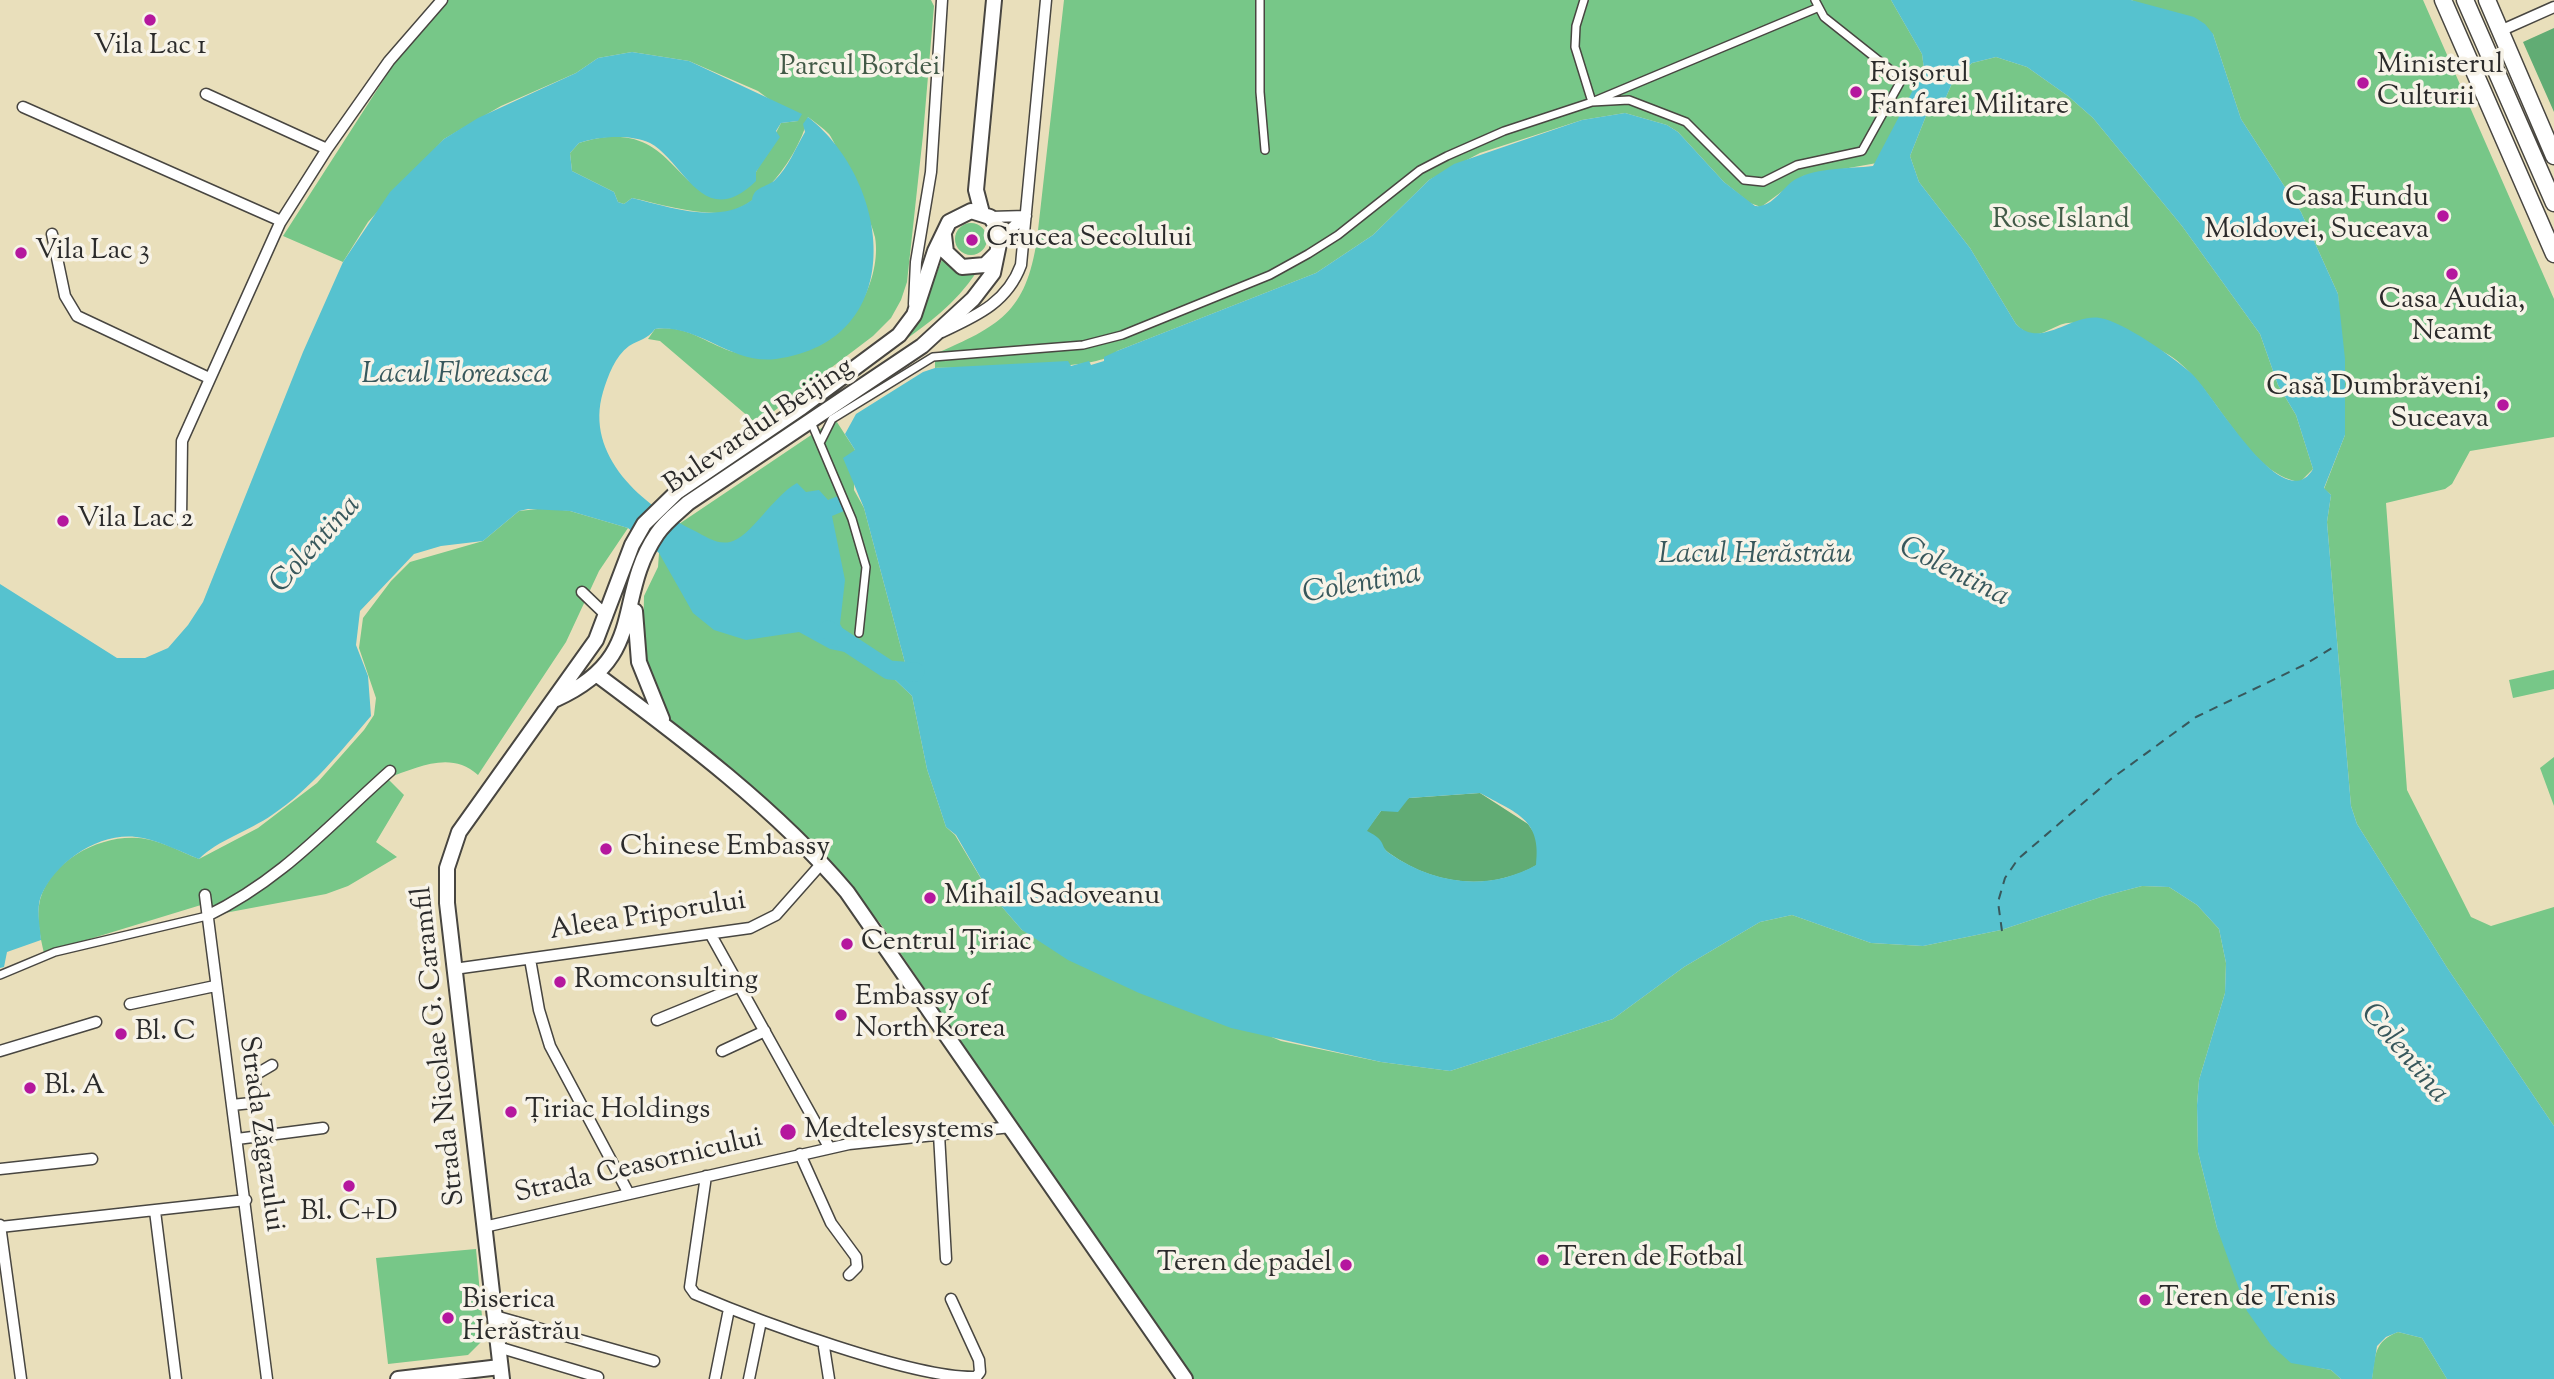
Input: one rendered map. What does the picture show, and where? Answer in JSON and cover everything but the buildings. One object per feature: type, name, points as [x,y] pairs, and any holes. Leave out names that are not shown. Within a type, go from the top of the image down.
[{"type":"main road","name":"Bulevardul Beijing","points":[[555,699],[596,640],[632,545],[651,515],[677,492],[861,365],[899,335],[914,314],[945,230],[956,216],[964,212],[976,190],[994,0]]},
{"type":"main road","points":[[2443,0],[2554,254]]},
{"type":"main road","points":[[2465,0],[2554,202]]},
{"type":"main road","points":[[2487,0],[2554,156]]},
{"type":"main road","name":"Bulevardul Beijing","points":[[555,699],[596,674],[622,639],[648,550],[663,526],[688,503],[939,334],[987,282],[1000,244],[998,228],[986,215],[976,190]]},
{"type":"main road","points":[[964,212],[986,215]]},
{"type":"main road","points":[[945,230],[946,252],[962,267],[985,265],[1000,244]]},
{"type":"main road","points":[[636,586],[639,662],[664,723]]},
{"type":"main road","points":[[596,674],[664,723],[822,863],[871,924],[1185,1379]]},
{"type":"main road","name":"Strada Nicolae G. Caramfil","points":[[501,1374],[446,883],[453,844],[472,811],[555,699]]},
{"type":"main road","points":[[398,1379],[501,1374]]},
{"type":"main road","points":[[469,1379],[501,1374]]},
{"type":"street","points":[[181,520],[182,441],[281,221],[327,149],[389,61],[442,0]]},
{"type":"street","points":[[914,314],[916,262],[931,172],[942,0]]},
{"type":"street","points":[[939,334],[984,312],[1009,289],[1021,265],[1046,0]]},
{"type":"street","points":[[1260,0],[1260,92],[1265,150]]},
{"type":"street","points":[[1584,0],[1576,26],[1575,47],[1592,102]]},
{"type":"street","points":[[821,441],[824,429],[832,419],[933,357],[1083,345],[1122,335],[1270,275],[1338,235],[1420,170],[1447,156],[1504,131],[1592,102],[1816,4],[1824,17],[1902,79],[1862,151],[1797,166],[1768,180],[1751,183],[1744,180],[1686,122],[1629,100],[1592,102]]},
{"type":"street","points":[[2500,31],[2554,7]]},
{"type":"street","points":[[206,94],[327,149]]},
{"type":"street","points":[[23,107],[281,221]]},
{"type":"street","points":[[986,215],[1026,216]]},
{"type":"street","points":[[1000,244],[1026,216]]},
{"type":"street","points":[[52,234],[65,296],[77,316],[209,378]]},
{"type":"street","points":[[811,422],[848,510],[866,567],[859,633]]},
{"type":"street","points":[[582,592],[607,616]]},
{"type":"street","points":[[0,975],[55,952],[206,916],[242,899],[291,864],[390,771]]},
{"type":"street","name":"Aleea Priporului","points":[[454,969],[750,928],[769,920],[822,863]]},
{"type":"street","name":"Strada Zăgazului","points":[[205,895],[267,1379]]},
{"type":"street","points":[[711,935],[829,1147]]},
{"type":"street","points":[[530,959],[539,1010],[550,1046],[629,1194]]},
{"type":"street","points":[[130,1004],[215,986]]},
{"type":"street","points":[[657,1020],[740,986]]},
{"type":"street","points":[[0,1051],[96,1022]]},
{"type":"street","points":[[722,1051],[765,1031]]},
{"type":"street","points":[[232,1105],[251,1103],[255,1096],[255,1075],[272,1065]]},
{"type":"street","points":[[237,1139],[323,1128]]},
{"type":"street","name":"Strada Ceasornicului","points":[[484,1227],[829,1147],[1012,1128]]},
{"type":"street","points":[[939,1134],[946,1259]]},
{"type":"street","points":[[800,1154],[831,1223],[856,1257],[857,1267],[849,1275]]},
{"type":"street","points":[[0,1169],[93,1159]]},
{"type":"street","points":[[705,1176],[690,1287],[695,1294],[824,1347],[891,1367],[951,1378],[976,1377],[980,1367],[951,1299]]},
{"type":"street","points":[[21,1379],[0,1226],[246,1200]]},
{"type":"street","points":[[155,1211],[176,1379]]},
{"type":"street","points":[[715,1379],[729,1309]]},
{"type":"street","points":[[495,1316],[654,1361]]},
{"type":"street","points":[[749,1379],[761,1321]]},
{"type":"street","points":[[498,1347],[598,1377]]},
{"type":"street","points":[[824,1347],[829,1379]]},
{"type":"street","points":[[891,1367],[891,1379]]},
{"type":"green space","name":"Parcul Bordei","points":[[446,0],[931,0],[934,6],[907,282],[891,318],[873,336],[757,424],[660,341],[648,339],[655,329],[666,328],[694,335],[737,353],[769,354],[809,349],[838,332],[851,319],[869,287],[876,253],[873,229],[839,153],[829,134],[808,117],[796,148],[775,179],[748,203],[733,210],[718,213],[696,211],[632,198],[624,204],[618,202],[614,192],[572,171],[570,153],[579,143],[610,137],[633,139],[652,147],[692,184],[707,193],[725,197],[756,172],[781,123],[798,121],[758,91],[689,61],[632,52],[598,58],[576,73],[501,106],[444,139],[368,222],[343,262],[283,236],[402,51]]},
{"type":"green space","points":[[1064,0],[1891,0],[1922,54],[1924,69],[1877,163],[1803,176],[1761,207],[1750,203],[1724,182],[1678,132],[1667,125],[1625,113],[1582,120],[1480,153],[1429,180],[1373,235],[1316,273],[1117,351],[1106,358],[1062,366],[935,368],[935,354],[992,325],[1017,301],[1025,284],[1037,239]]},
{"type":"green space","points":[[2131,0],[2423,0],[2554,299],[2554,437],[2470,451],[2452,484],[2445,489],[2386,503],[2407,790],[2471,917],[2491,926],[2554,907],[2554,1126],[2448,969],[2357,824],[2351,806],[2327,522],[2331,495],[2324,489],[2345,435],[2338,294],[2301,212],[2241,119],[2213,34]]},
{"type":"green space","points":[[2554,28],[2554,112],[2523,42]]},
{"type":"green space","name":"Rose Island","points":[[1996,57],[2027,67],[2068,96],[2093,118],[2182,226],[2260,334],[2278,385],[2296,415],[2313,469],[2300,482],[2281,475],[2263,463],[2202,386],[2169,355],[2123,334],[2086,325],[2066,323],[2039,334],[2032,334],[2016,324],[1970,248],[1919,182],[1910,156],[1926,116],[1943,104],[1953,81],[1972,63]]},
{"type":"green space","points":[[971,223],[982,228],[987,239],[982,250],[971,255],[960,250],[955,239],[960,228]]},
{"type":"green space","points":[[943,257],[957,270],[976,273],[960,294],[941,312],[898,345],[920,316]]},
{"type":"green space","points":[[835,419],[855,450],[854,490],[864,508],[905,663],[901,668],[888,673],[912,696],[927,769],[946,827],[955,835],[989,892],[1022,930],[1281,1041],[1381,1062],[1450,1071],[1613,1019],[1684,967],[1760,922],[1792,915],[1871,943],[1923,946],[2001,930],[2142,886],[2169,887],[2197,905],[2219,929],[2226,963],[2225,993],[2199,1080],[2197,1105],[2198,1152],[2217,1228],[2233,1264],[2316,1367],[2331,1370],[2341,1379],[1191,1379],[880,923],[821,854],[671,720],[658,702],[643,653],[644,596],[658,567],[659,553],[679,524]]},
{"type":"green space","points":[[547,508],[570,511],[628,528],[599,571],[566,642],[478,775],[467,768],[445,762],[422,766],[387,778],[404,795],[376,842],[397,857],[348,886],[326,894],[214,915],[201,905],[44,953],[38,920],[40,900],[46,886],[66,862],[93,846],[123,838],[153,841],[199,859],[258,828],[317,783],[374,715],[376,698],[359,648],[363,618],[391,581],[410,562],[483,541],[519,511]]},
{"type":"green space","points":[[2554,670],[2554,689],[2513,698],[2509,680]]},
{"type":"green space","points":[[2554,757],[2554,806],[2540,768]]},
{"type":"green space","points":[[1480,793],[1528,824],[1539,840],[1537,865],[1519,874],[1481,882],[1443,878],[1406,864],[1389,853],[1366,831],[1381,811],[1409,798]]},
{"type":"green space","points":[[476,1249],[484,1339],[468,1355],[388,1364],[376,1258]]},
{"type":"green space","points":[[2398,1332],[2422,1338],[2447,1379],[2372,1379],[2377,1350],[2384,1340]]},
{"type":"water","name":"Lacul Herăstrău","points":[[1891,0],[2131,0],[2194,17],[2205,24],[2213,34],[2241,119],[2301,212],[2338,294],[2345,359],[2345,435],[2324,488],[2331,495],[2327,522],[2351,806],[2357,824],[2448,969],[2554,1126],[2554,1379],[2447,1379],[2422,1338],[2398,1332],[2386,1337],[2377,1346],[2372,1379],[2341,1379],[2331,1370],[2291,1363],[2271,1345],[2247,1311],[2217,1228],[2198,1152],[2199,1080],[2225,993],[2226,963],[2219,929],[2197,905],[2169,887],[2142,886],[2001,930],[1923,946],[1871,943],[1792,915],[1760,922],[1684,967],[1613,1019],[1450,1071],[1381,1062],[1231,1028],[1139,993],[1068,960],[1022,930],[989,892],[956,835],[946,827],[927,769],[912,696],[888,673],[891,667],[901,668],[905,663],[864,508],[843,458],[855,450],[845,434],[856,414],[923,372],[935,368],[1068,361],[1071,366],[1089,361],[1091,365],[1104,361],[1104,357],[1117,351],[1316,273],[1373,235],[1429,180],[1454,164],[1582,120],[1625,113],[1667,125],[1678,132],[1724,182],[1755,206],[1767,204],[1796,179],[1805,175],[1824,170],[1873,166],[1924,69],[1922,54]],"holes":[[[1996,57],[2027,67],[2068,96],[2093,118],[2182,226],[2260,334],[2278,385],[2296,415],[2313,469],[2300,480],[2284,478],[2267,466],[2191,373],[2135,333],[2100,318],[2078,320],[2036,333],[2026,331],[2016,324],[1970,248],[1919,182],[1910,156],[1926,116],[1943,104],[1953,81],[1972,63]],[[1480,793],[1524,819],[1535,837],[1536,865],[1499,879],[1461,881],[1442,878],[1406,864],[1387,851],[1379,839],[1367,831],[1381,811],[1398,812],[1409,798]]]},
{"type":"water","name":"Lacul Floreasca","points":[[632,52],[689,61],[802,114],[798,121],[781,123],[776,131],[780,137],[756,172],[756,181],[738,195],[722,200],[708,197],[696,188],[650,143],[634,138],[615,137],[579,143],[570,153],[572,171],[614,192],[618,202],[624,204],[632,198],[709,213],[739,207],[752,200],[758,190],[772,183],[780,175],[805,132],[803,124],[808,117],[836,146],[857,180],[870,218],[874,256],[867,292],[849,323],[819,346],[776,359],[744,356],[687,332],[655,329],[624,350],[616,361],[603,392],[599,415],[602,437],[610,458],[622,476],[656,508],[716,541],[725,543],[738,539],[779,497],[797,483],[806,492],[819,490],[828,500],[838,496],[844,511],[832,516],[845,580],[840,624],[851,643],[845,652],[830,649],[799,632],[746,640],[714,630],[693,613],[659,553],[628,528],[570,511],[519,511],[483,541],[441,546],[414,554],[360,611],[356,645],[368,676],[371,716],[325,769],[300,793],[272,815],[215,846],[199,859],[157,842],[128,836],[112,838],[83,850],[58,870],[41,896],[41,940],[7,952],[4,967],[0,968],[0,584],[117,658],[145,658],[168,648],[203,602],[303,352],[343,262],[390,192],[444,139],[478,118],[576,73],[598,58]]},
{"type":"waterway","points":[[828,630],[889,670],[915,672]]},
{"type":"ferry route","points":[[2002,931],[1998,902],[2005,878],[2018,859],[2111,779],[2196,717],[2304,665],[2337,645]]},
{"type":"place","name":"Vila Lac 1","points":[[150,20]]},
{"type":"place","name":"Ministerul Culturii","points":[[2363,83]]},
{"type":"place","name":"Foișorul Fanfarei Militare","points":[[1856,92]]},
{"type":"place","name":"Casa Fundu Moldovei, Suceava","points":[[2443,216]]},
{"type":"place","name":"Crucea Secolului","points":[[972,240]]},
{"type":"place","name":"Vila Lac 3","points":[[21,253]]},
{"type":"place","name":"Casa Audia, Neamt","points":[[2452,274]]},
{"type":"place","name":"Casă Dumbrăveni, Suceava","points":[[2503,405]]},
{"type":"place","name":"Vila Lac 2","points":[[63,521]]},
{"type":"place","name":"Chinese Embassy","points":[[606,849]]},
{"type":"place","name":"Mihail Sadoveanu","points":[[930,898]]},
{"type":"place","name":"Centrul Țiriac","points":[[847,944]]},
{"type":"place","name":"Romconsulting","points":[[560,982]]},
{"type":"place","name":"Embassy of North Korea","points":[[841,1015]]},
{"type":"place","name":"Bl. C","points":[[121,1034]]},
{"type":"place","name":"Bl. A","points":[[30,1088]]},
{"type":"place","name":"Țiriac Holdings","points":[[511,1112]]},
{"type":"place","name":"Medtelesystems","points":[[788,1132]]},
{"type":"place","name":"Bl. C+D","points":[[349,1186]]},
{"type":"place","name":"Teren de Fotbal","points":[[1543,1260]]},
{"type":"place","name":"Teren de padel","points":[[1346,1265]]},
{"type":"place","name":"Teren de Tenis","points":[[2145,1300]]},
{"type":"place","name":"Biserica Herăstrău","points":[[448,1318]]},
{"type":"water label","name":"Colentina","points":[[317,546]]},
{"type":"water label","name":"Colentina","points":[[1953,574]]},
{"type":"water label","name":"Colentina","points":[[1362,586]]},
{"type":"water label","name":"Colentina","points":[[2403,1055]]}]
